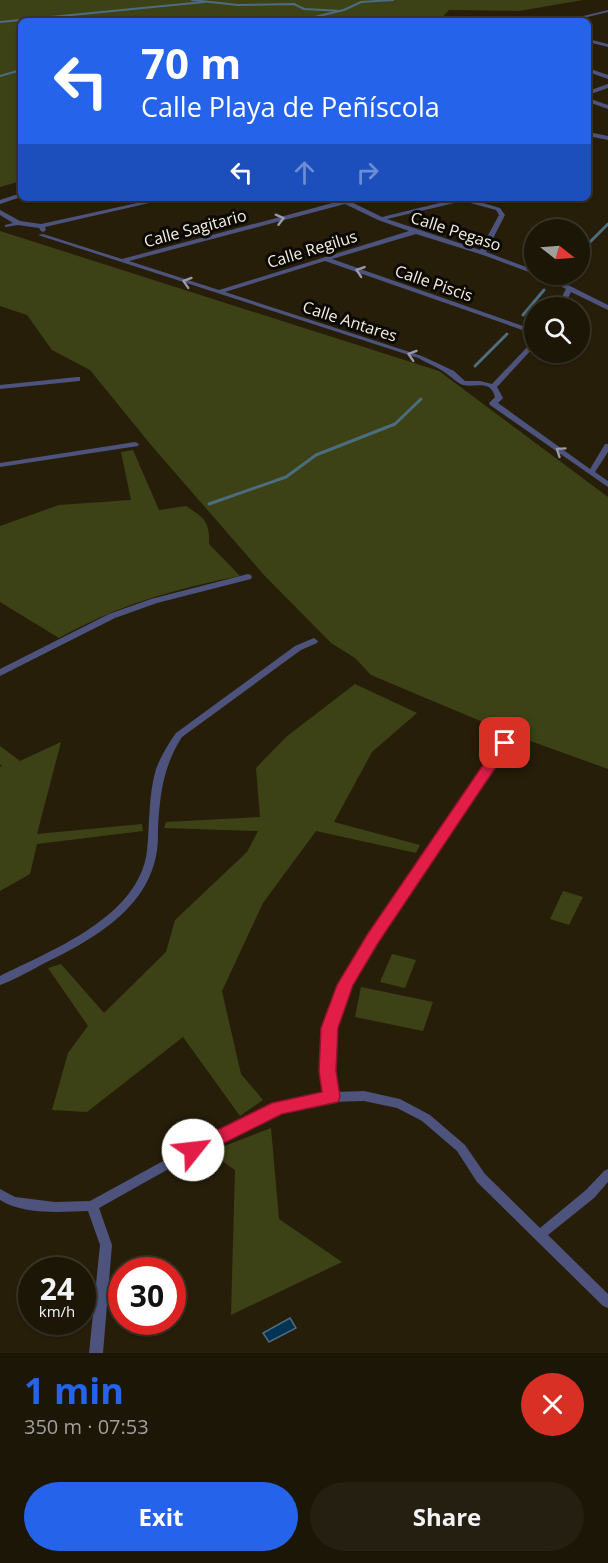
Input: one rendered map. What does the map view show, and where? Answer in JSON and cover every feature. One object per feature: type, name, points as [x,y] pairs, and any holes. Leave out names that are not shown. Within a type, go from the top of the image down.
[{"type":"street","points":[[578,18],[608,11]]},
{"type":"street","points":[[591,41],[608,46]]},
{"type":"street","points":[[591,71],[608,77]]},
{"type":"street","points":[[591,92],[608,86]]},
{"type":"street","points":[[591,101],[608,107]]},
{"type":"street","points":[[591,135],[608,138]]},
{"type":"street","points":[[0,202],[18,196]]},
{"type":"street","points":[[7,226],[18,223],[41,226],[154,201]]},
{"type":"street","points":[[380,219],[452,201]]},
{"type":"street","points":[[474,201],[498,210],[502,215],[482,252]]},
{"type":"street","name":"Calle Pegaso","points":[[345,202],[414,232],[482,252],[524,268]]},
{"type":"street","name":"Calle Sagitario","points":[[122,261],[345,202]]},
{"type":"street","points":[[0,212],[18,223]]},
{"type":"street","name":"Calle Antares","points":[[41,226],[43,232],[39,236],[420,357],[451,373],[463,383],[474,382],[493,387]]},
{"type":"street","name":"Calle Regilus","points":[[219,292],[414,232]]},
{"type":"street","name":"Calle Piscis","points":[[325,259],[524,329]]},
{"type":"street","points":[[564,285],[608,308]]},
{"type":"street","points":[[565,297],[570,288]]},
{"type":"street","points":[[524,354],[493,387],[499,398],[493,403],[608,485]]},
{"type":"street","points":[[0,387],[77,379]]},
{"type":"street","points":[[0,465],[135,444]]},
{"type":"street","points":[[591,473],[608,446]]},
{"type":"street","points":[[2,669],[112,616],[154,601],[248,577]]},
{"type":"street","points":[[0,981],[76,941],[119,914],[142,886],[152,857],[156,782],[165,754],[172,744],[197,720],[298,648],[314,641]]},
{"type":"street","points":[[331,1097],[328,1071],[330,1028],[345,985],[372,939],[505,743]]},
{"type":"street","points":[[0,1194],[13,1202],[55,1207],[92,1206],[212,1140],[278,1108],[331,1097],[364,1096],[400,1104],[426,1118],[461,1148],[481,1178],[541,1234],[608,1302]]},
{"type":"street","points":[[541,1234],[590,1194],[608,1174]]},
{"type":"street","points":[[92,1206],[106,1245],[96,1353]]},
{"type":"green space","points":[[0,0],[583,0],[519,11],[449,10],[442,18],[18,18],[18,182],[0,187]]},
{"type":"green space","points":[[0,231],[439,371],[608,497],[608,769],[511,734],[371,675],[355,658],[331,643],[264,575],[151,445],[90,370],[52,350],[27,315],[0,306]]},
{"type":"green space","points":[[133,450],[159,510],[186,506],[197,514],[207,525],[209,544],[240,576],[192,587],[125,607],[59,638],[0,602],[0,526],[59,505],[131,500],[121,452]]},
{"type":"green space","points":[[355,684],[417,713],[372,752],[334,822],[420,845],[416,853],[316,831],[263,903],[222,991],[241,1074],[263,1100],[240,1116],[183,1037],[87,1112],[52,1110],[68,1053],[88,1026],[48,968],[61,964],[104,1013],[166,952],[175,920],[247,852],[258,831],[164,828],[166,822],[260,817],[256,768],[286,737]]},
{"type":"green space","points":[[61,742],[37,834],[142,824],[143,831],[37,844],[30,874],[0,891],[0,767],[2,766],[0,746],[20,761]]},
{"type":"green space","points":[[563,891],[583,897],[569,925],[550,919]]},
{"type":"green space","points":[[392,954],[416,960],[405,988],[380,982]]},
{"type":"green space","points":[[361,987],[433,1002],[423,1031],[355,1017]]},
{"type":"green space","points":[[271,1128],[279,1219],[342,1262],[231,1315],[235,1170],[209,1152]]},
{"type":"water","points":[[290,1318],[296,1328],[269,1342],[263,1333]]},
{"type":"waterway","points":[[192,0],[238,5],[294,4],[304,9],[340,11]]},
{"type":"waterway","points":[[340,11],[361,2],[393,0]]},
{"type":"waterway","points":[[41,18],[204,2]]},
{"type":"waterway","points":[[311,18],[340,11]]},
{"type":"waterway","points":[[0,22],[18,20]]},
{"type":"waterway","points":[[0,76],[18,71]]},
{"type":"waterway","points":[[590,242],[608,224]]},
{"type":"waterway","points":[[523,315],[544,290]]},
{"type":"waterway","points":[[475,366],[507,334]]},
{"type":"waterway","points":[[209,504],[286,477],[316,455],[395,424],[421,399]]},
{"type":"route","points":[[193,1150],[278,1108],[331,1097],[328,1071],[330,1028],[345,985],[372,939],[505,743]]}]
